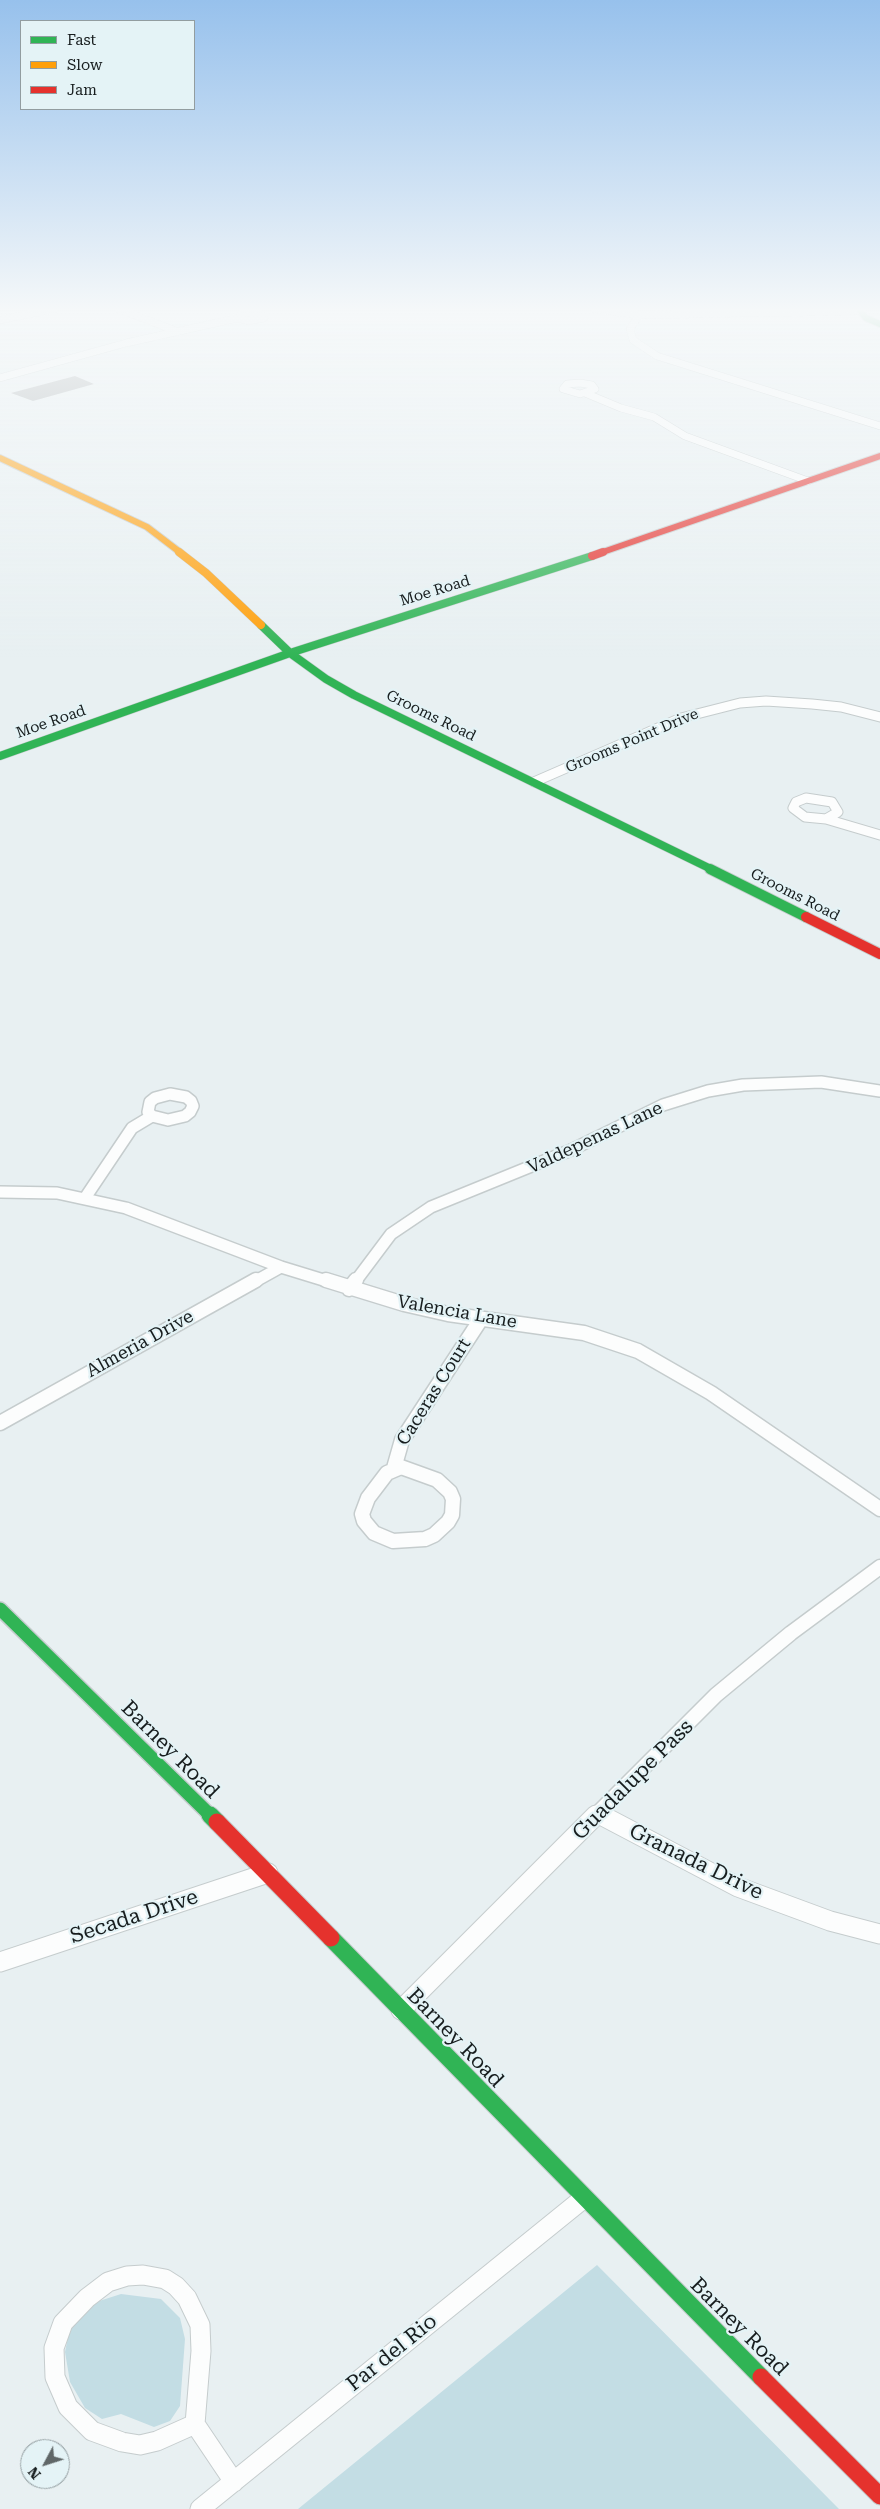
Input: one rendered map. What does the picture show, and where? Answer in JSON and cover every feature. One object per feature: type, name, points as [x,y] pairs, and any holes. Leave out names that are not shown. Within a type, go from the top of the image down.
[{"type":"street","points":[[669,426],[685,436],[808,481]]},
{"type":"street","name":"Moe Road","points":[[0,756],[290,653],[527,578],[880,456]]},
{"type":"street","name":"Grooms Road","points":[[0,458],[147,527],[206,573],[290,653],[354,695],[880,954]]},
{"type":"street","name":"Grooms Point Drive","points":[[534,782],[681,718],[710,708],[766,701],[841,707],[880,717]]},
{"type":"street","points":[[826,819],[880,835]]},
{"type":"street","name":"Valdepenas Lane","points":[[349,1289],[391,1234],[431,1207],[571,1150],[663,1105],[708,1091],[743,1085],[821,1082],[880,1091]]},
{"type":"street","points":[[85,1198],[132,1128],[152,1116]]},
{"type":"street","name":"Valencia Lane","points":[[0,1192],[57,1193],[126,1208],[281,1267],[349,1289],[404,1304],[481,1318],[584,1333],[638,1351],[711,1393],[880,1509]]},
{"type":"street","name":"Almeria Drive","points":[[0,1423],[135,1346],[281,1267]]},
{"type":"street","name":"Caceras Court","points":[[394,1468],[408,1468],[428,1476],[450,1492],[453,1500],[452,1515],[448,1522],[434,1534],[415,1541],[393,1541],[383,1538],[367,1527],[362,1514],[363,1506],[387,1473],[394,1468],[402,1440],[481,1318]]},
{"type":"street","name":"Guadalupe Pass","points":[[401,2010],[600,1814],[716,1695],[791,1633],[880,1568]]},
{"type":"street","name":"Barney Road","points":[[0,1609],[268,1873],[584,2198],[880,2496]]},
{"type":"street","name":"Granada Drive","points":[[600,1814],[738,1887],[830,1921],[880,1934]]},
{"type":"street","name":"Secada Drive","points":[[0,1962],[268,1873]]},
{"type":"street","name":"Par del Rio","points":[[200,2509],[584,2198]]},
{"type":"street","points":[[195,2424],[157,2441],[140,2445],[122,2442],[92,2431],[68,2407],[55,2377],[54,2348],[63,2322],[87,2298],[108,2282],[127,2276],[144,2275],[165,2279],[176,2286],[187,2298],[200,2325],[201,2351],[195,2424],[234,2482]]},
{"type":"shaded area","points":[[597,2265],[839,2509],[298,2509]]},
{"type":"shaded area","points":[[121,2294],[161,2299],[180,2318],[185,2339],[180,2406],[170,2421],[154,2427],[121,2414],[102,2419],[85,2408],[70,2382],[65,2352],[70,2327],[93,2303]]},
{"type":"traffic: fast","points":[[0,756],[290,653],[592,556]]},
{"type":"traffic: fast","points":[[261,625],[290,653],[326,679],[354,695],[629,828],[806,917]]},
{"type":"traffic: fast","points":[[0,1609],[217,1822]]},
{"type":"traffic: fast","points":[[331,1938],[761,2377]]},
{"type":"traffic: slow","points":[[0,458],[147,527],[206,573],[261,625]]},
{"type":"traffic: jam","points":[[592,556],[880,456]]},
{"type":"traffic: jam","points":[[806,917],[880,954]]},
{"type":"traffic: jam","points":[[217,1822],[331,1938]]},
{"type":"traffic: jam","points":[[761,2377],[880,2496]]}]
